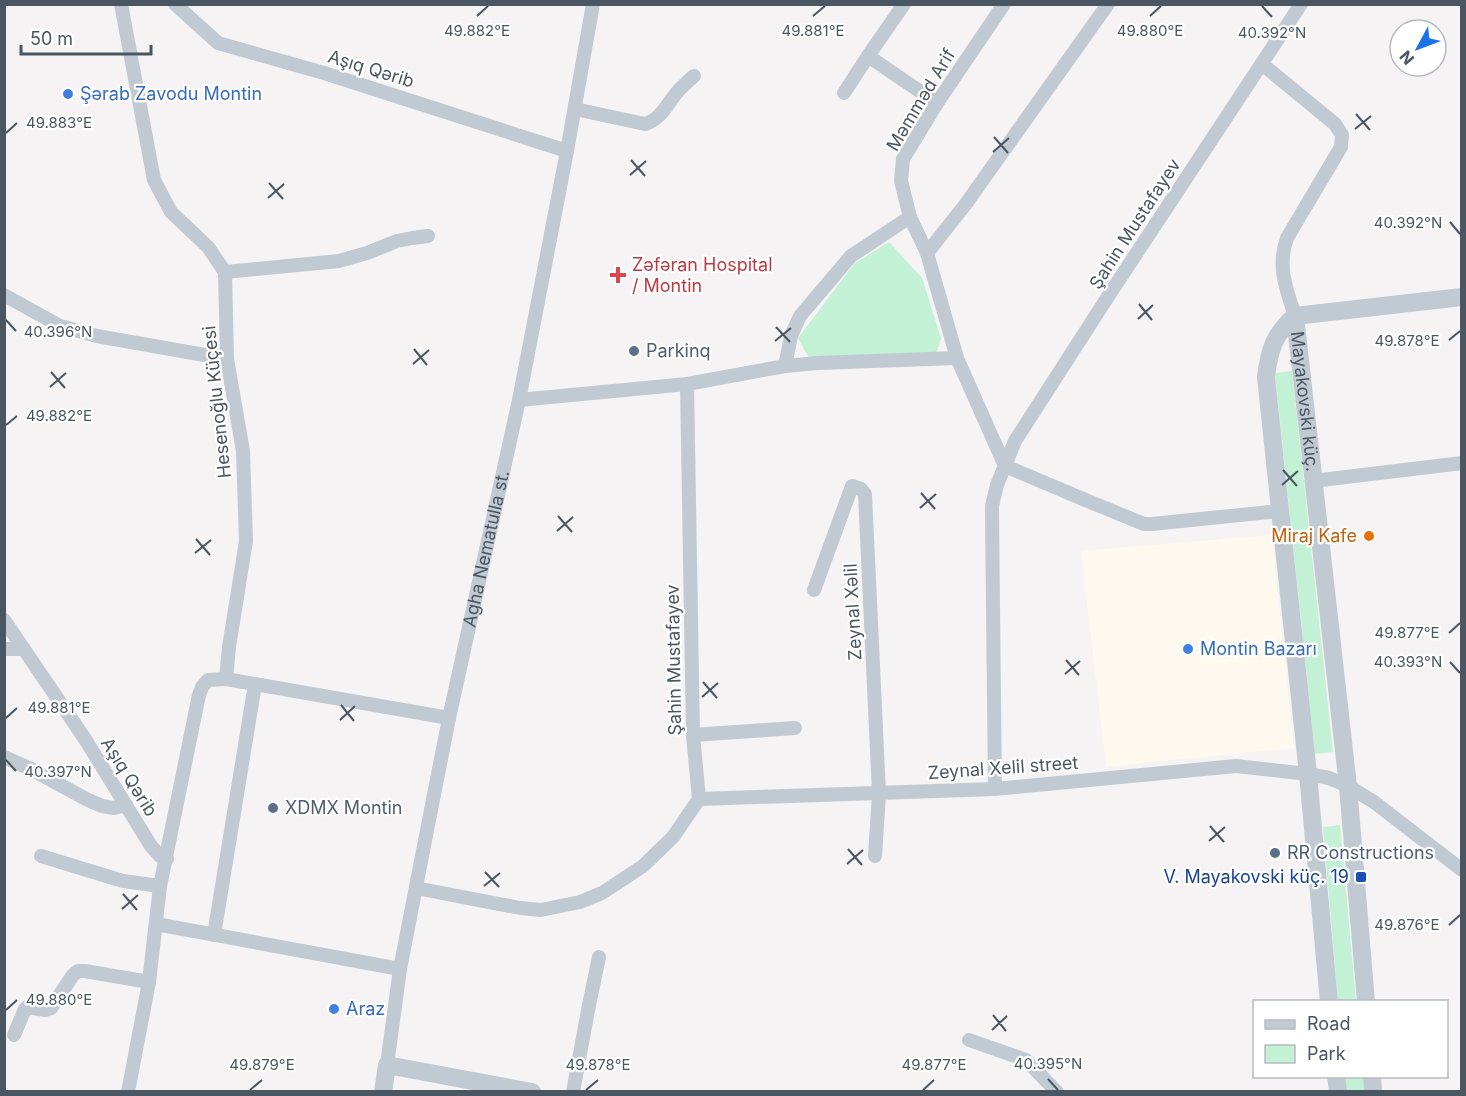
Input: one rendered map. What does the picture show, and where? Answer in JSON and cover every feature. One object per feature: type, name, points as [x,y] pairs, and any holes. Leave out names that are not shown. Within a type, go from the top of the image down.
[{"type":"street","points":[[121,4],[154,180],[171,212],[208,247],[225,272],[339,261],[397,242],[428,236]]},
{"type":"street","name":"Aşıq Qərib","points":[[175,4],[218,43],[324,73],[567,151]]},
{"type":"street","name":"Agha Nematulla st.","points":[[383,1092],[400,969],[449,718],[519,400],[593,4]]},
{"type":"street","points":[[844,93],[904,4]]},
{"type":"street","name":"Məmməd Arif","points":[[957,358],[927,253],[910,217],[901,181],[903,159],[937,103],[1004,4]]},
{"type":"street","points":[[927,253],[965,205],[1108,4]]},
{"type":"street","name":"Şahin Mustafayev","points":[[995,789],[992,506],[997,485],[1015,441],[1301,4]]},
{"type":"street","points":[[868,56],[937,103]]},
{"type":"street","points":[[1262,64],[1335,124],[1342,135],[1341,147],[1287,238],[1284,247],[1282,264],[1284,281],[1295,316],[1461,297]]},
{"type":"street","points":[[575,109],[645,123],[652,122],[694,76]]},
{"type":"street","points":[[785,366],[790,336],[800,315],[851,256],[910,217]]},
{"type":"street","name":"Hesenoğlu Küçesi","points":[[225,272],[227,359],[243,451],[246,541],[226,679]]},
{"type":"street","points":[[4,295],[60,326],[97,336],[227,359]]},
{"type":"street","name":"Mayakovski küç.","points":[[1295,316],[1348,786],[1366,1000]]},
{"type":"street","name":"Mayakovski küç.","points":[[1295,316],[1285,324],[1276,337],[1269,356],[1266,377],[1308,774],[1329,1000]]},
{"type":"street","points":[[519,400],[687,384],[785,366],[957,358],[1005,466],[1144,524],[1279,510]]},
{"type":"street","name":"Şahin Mustafayev","points":[[687,384],[693,735],[699,799]]},
{"type":"street","points":[[1313,481],[1461,463]]},
{"type":"street","name":"Zeynal Xəlil","points":[[814,591],[852,486],[857,487],[865,494],[879,794],[875,856]]},
{"type":"street","name":"Aşıq Qərib","points":[[4,620],[151,846],[167,860]]},
{"type":"street","points":[[4,649],[24,649]]},
{"type":"street","points":[[128,1092],[148,982],[160,886],[199,695],[208,680],[226,679],[449,718]]},
{"type":"street","points":[[214,935],[255,684]]},
{"type":"street","points":[[693,735],[795,728]]},
{"type":"street","points":[[4,757],[102,806],[114,808],[126,805]]},
{"type":"street","name":"Zeynal Xelil street","points":[[699,799],[995,789],[1236,766],[1308,774],[1329,778],[1348,786],[1374,802],[1461,870]]},
{"type":"street","points":[[416,888],[520,908],[541,909],[580,902],[602,893],[643,866],[674,837],[699,799]]},
{"type":"street","points":[[40,856],[123,881],[160,886]]},
{"type":"street","points":[[156,924],[400,969]]},
{"type":"street","points":[[573,1092],[599,957]]},
{"type":"street","points":[[14,1035],[27,1007],[45,1010],[51,1008],[78,971],[148,982]]},
{"type":"street","points":[[969,1040],[1026,1060],[1057,1092]]},
{"type":"street","points":[[387,1065],[532,1092]]},
{"type":"shaded area","name":"Montin Bazarı","points":[[1272,535],[1294,748],[1106,767],[1081,551]]},
{"type":"green space","points":[[889,242],[922,278],[941,338],[936,355],[809,358],[798,338],[854,264]]},
{"type":"green space","points":[[1292,371],[1333,752],[1315,754],[1275,373]]},
{"type":"green space","points":[[1340,825],[1356,1000],[1338,1000],[1323,827]]},
{"type":"green space","points":[[1345,1078],[1363,1078],[1364,1091],[1346,1091]]},
{"type":"place","name":"Şərab Zavodu Montin","points":[[68,94]]},
{"type":"place","name":"Zəfəran Hospital / Montin","points":[[618,275]]},
{"type":"place","name":"Parkinq","points":[[634,351]]},
{"type":"place","name":"Miraj Kafe","points":[[1369,536]]},
{"type":"place","name":"Montin Bazarı","points":[[1188,649]]},
{"type":"place","name":"XDMX Montin","points":[[273,808]]},
{"type":"place","name":"RR Constructions","points":[[1275,853]]},
{"type":"place","name":"V. Mayakovski küç. 19","points":[[1361,877]]},
{"type":"place","name":"Araz","points":[[334,1009]]}]
